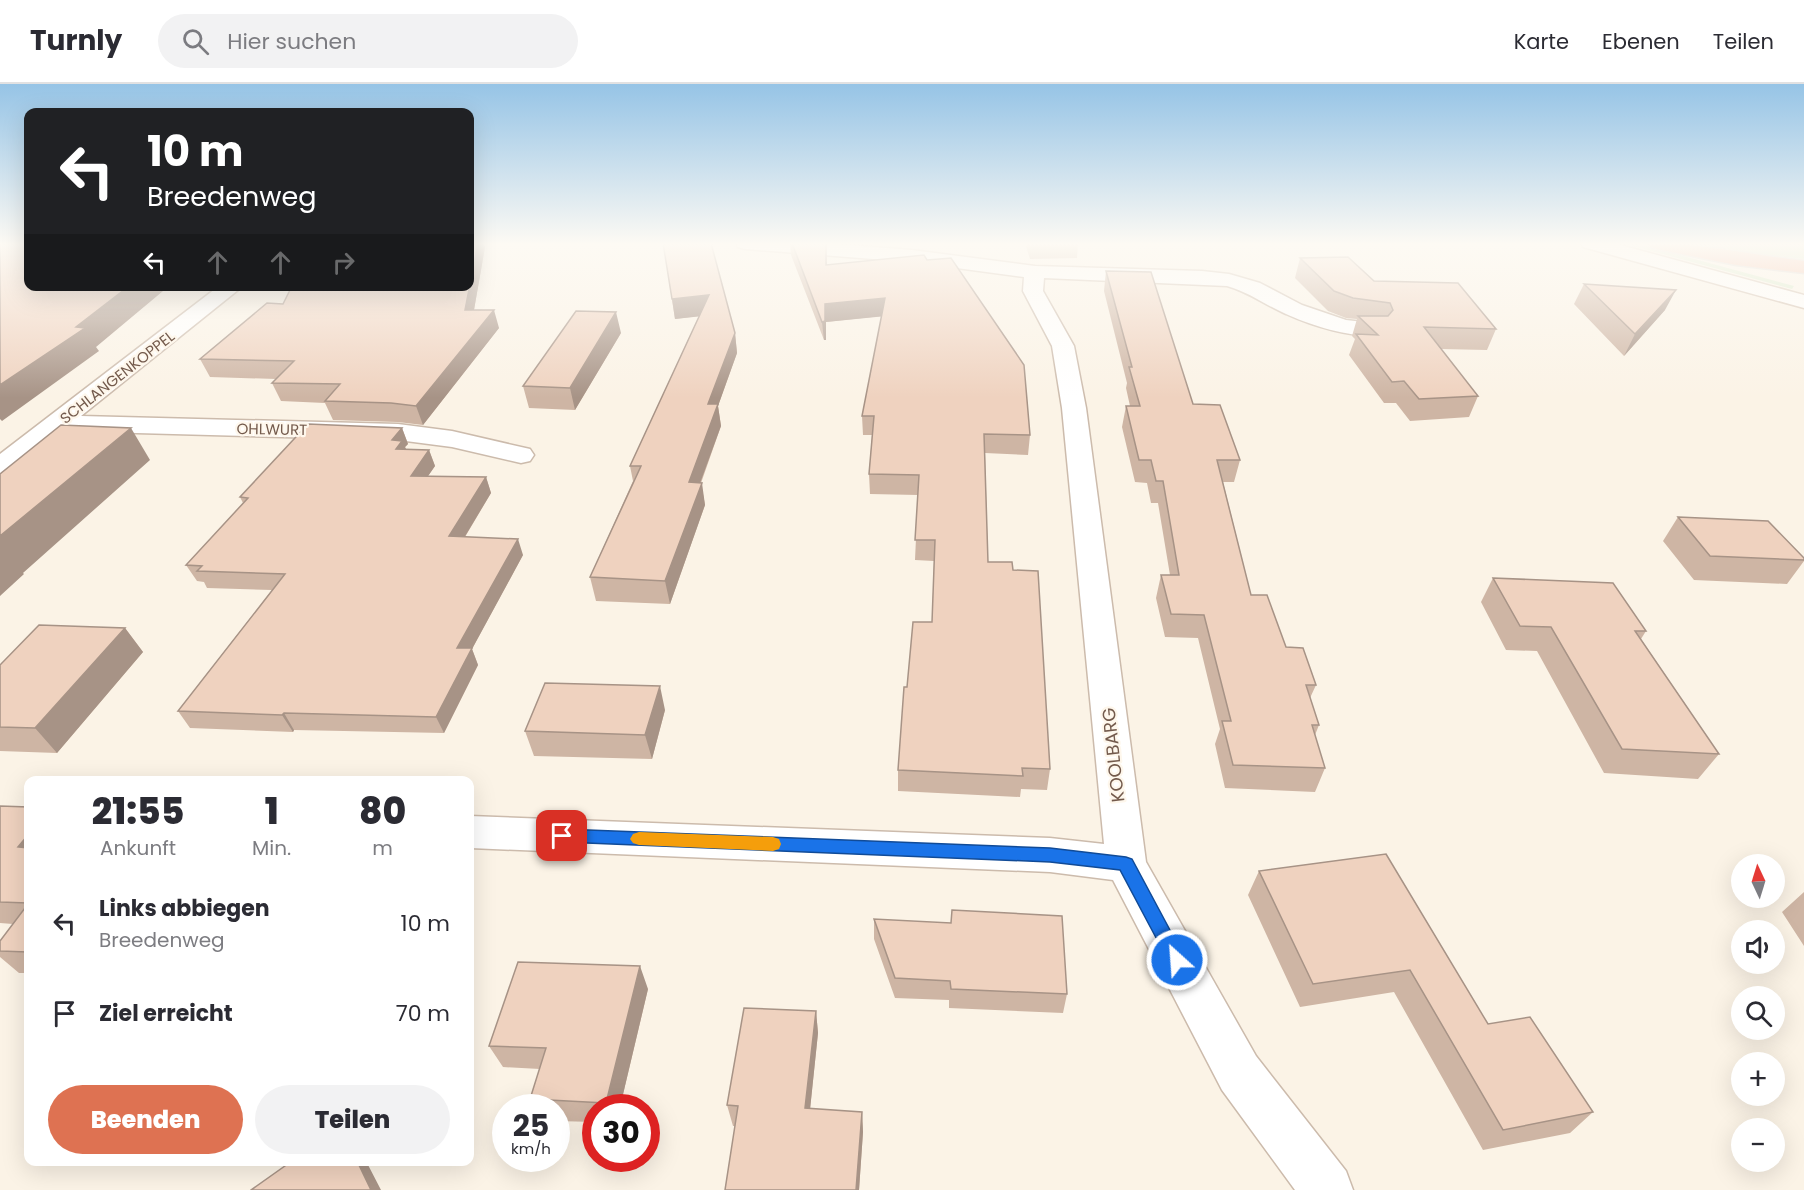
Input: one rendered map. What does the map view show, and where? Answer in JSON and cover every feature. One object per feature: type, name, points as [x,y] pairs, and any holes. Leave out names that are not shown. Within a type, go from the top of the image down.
[{"type":"street","name":"SCHLANGENKOPPEL","points":[[0,467],[222,295]]},
{"type":"street","name":"KOOLBARG","points":[[1035,295],[1063,346],[1074,408],[1126,864],[1160,924],[1203,1012],[1241,1075],[1327,1190]]},
{"type":"street","points":[[1267,295],[1294,310],[1343,326],[1373,329]]},
{"type":"street","points":[[1777,295],[1804,302]]},
{"type":"street","name":"OHLWURT","points":[[56,423],[398,432],[452,439],[521,455]]},
{"type":"street","points":[[474,832],[1050,855],[1126,864]]},
{"type":"building","points":[[0,295],[118,295],[76,327],[85,328],[0,385]]},
{"type":"building","points":[[288,295],[468,295],[465,310],[494,310],[416,406],[325,401],[340,384],[272,383],[294,361],[200,359],[267,303],[283,304]]},
{"type":"building","points":[[671,295],[725,295],[735,333],[708,404],[718,404],[689,482],[702,483],[665,581],[590,577],[641,466],[630,466],[709,295],[672,299]]},
{"type":"building","points":[[812,295],[976,295],[1024,365],[1030,435],[984,434],[988,562],[1012,562],[1013,570],[1038,571],[1050,769],[1022,768],[1023,776],[898,770],[904,687],[907,687],[913,622],[932,622],[935,540],[915,540],[919,475],[869,474],[874,416],[862,416],[885,298],[825,304],[825,321],[822,322]]},
{"type":"building","points":[[1112,295],[1158,295],[1193,404],[1220,405],[1240,460],[1217,460],[1251,595],[1267,595],[1286,647],[1303,648],[1316,685],[1306,685],[1319,725],[1312,725],[1325,768],[1233,765],[1222,721],[1231,721],[1204,615],[1171,614],[1161,575],[1179,575],[1163,481],[1156,481],[1151,460],[1139,460],[1126,406],[1140,406],[1129,367],[1132,367]]},
{"type":"building","points":[[1344,295],[1468,295],[1496,329],[1424,327],[1478,396],[1419,399],[1404,381],[1392,382],[1356,334],[1378,335],[1358,316],[1388,316],[1393,310],[1390,303]]},
{"type":"building","points":[[1595,295],[1672,295],[1635,334]]},
{"type":"building","points":[[576,311],[616,312],[570,388],[523,386]]},
{"type":"building","points":[[308,424],[402,428],[392,440],[402,441],[396,449],[429,450],[411,476],[486,477],[449,536],[518,539],[457,648],[472,648],[436,717],[178,711],[285,574],[197,571],[202,566],[186,565],[248,498],[240,497]]},
{"type":"building","points":[[61,425],[131,428],[0,536],[0,474]]},
{"type":"building","points":[[1678,517],[1768,521],[1804,560],[1710,556]]},
{"type":"building","points":[[1493,578],[1613,583],[1646,631],[1635,631],[1719,754],[1622,749],[1551,627],[1520,626]]},
{"type":"building","points":[[39,625],[125,628],[35,728],[0,727],[0,665]]},
{"type":"building","points":[[545,683],[660,686],[645,735],[525,731]]},
{"type":"building","points":[[0,806],[24,807],[24,840],[18,847],[24,848],[24,903],[0,902]]},
{"type":"building","points":[[1386,854],[1488,1024],[1530,1017],[1593,1112],[1503,1130],[1410,970],[1313,984],[1259,871]]},
{"type":"building","points":[[24,909],[24,952],[0,951],[0,941]]},
{"type":"building","points":[[952,910],[1062,916],[1067,994],[951,989],[950,981],[895,978],[874,919],[951,923]]},
{"type":"building","points":[[518,962],[640,966],[608,1094],[582,1094],[582,1102],[570,1101],[570,1094],[532,1094],[546,1048],[489,1046]]},
{"type":"building","points":[[744,1008],[816,1011],[805,1108],[862,1112],[856,1190],[725,1190],[738,1106],[727,1105]]},
{"type":"building","points":[[285,1166],[359,1166],[371,1190],[251,1190]]},
{"type":"slow traffic","points":[[639,839],[773,844]]},
{"type":"route","points":[[562,836],[1050,855],[1126,864],[1160,924],[1177,960]]}]
